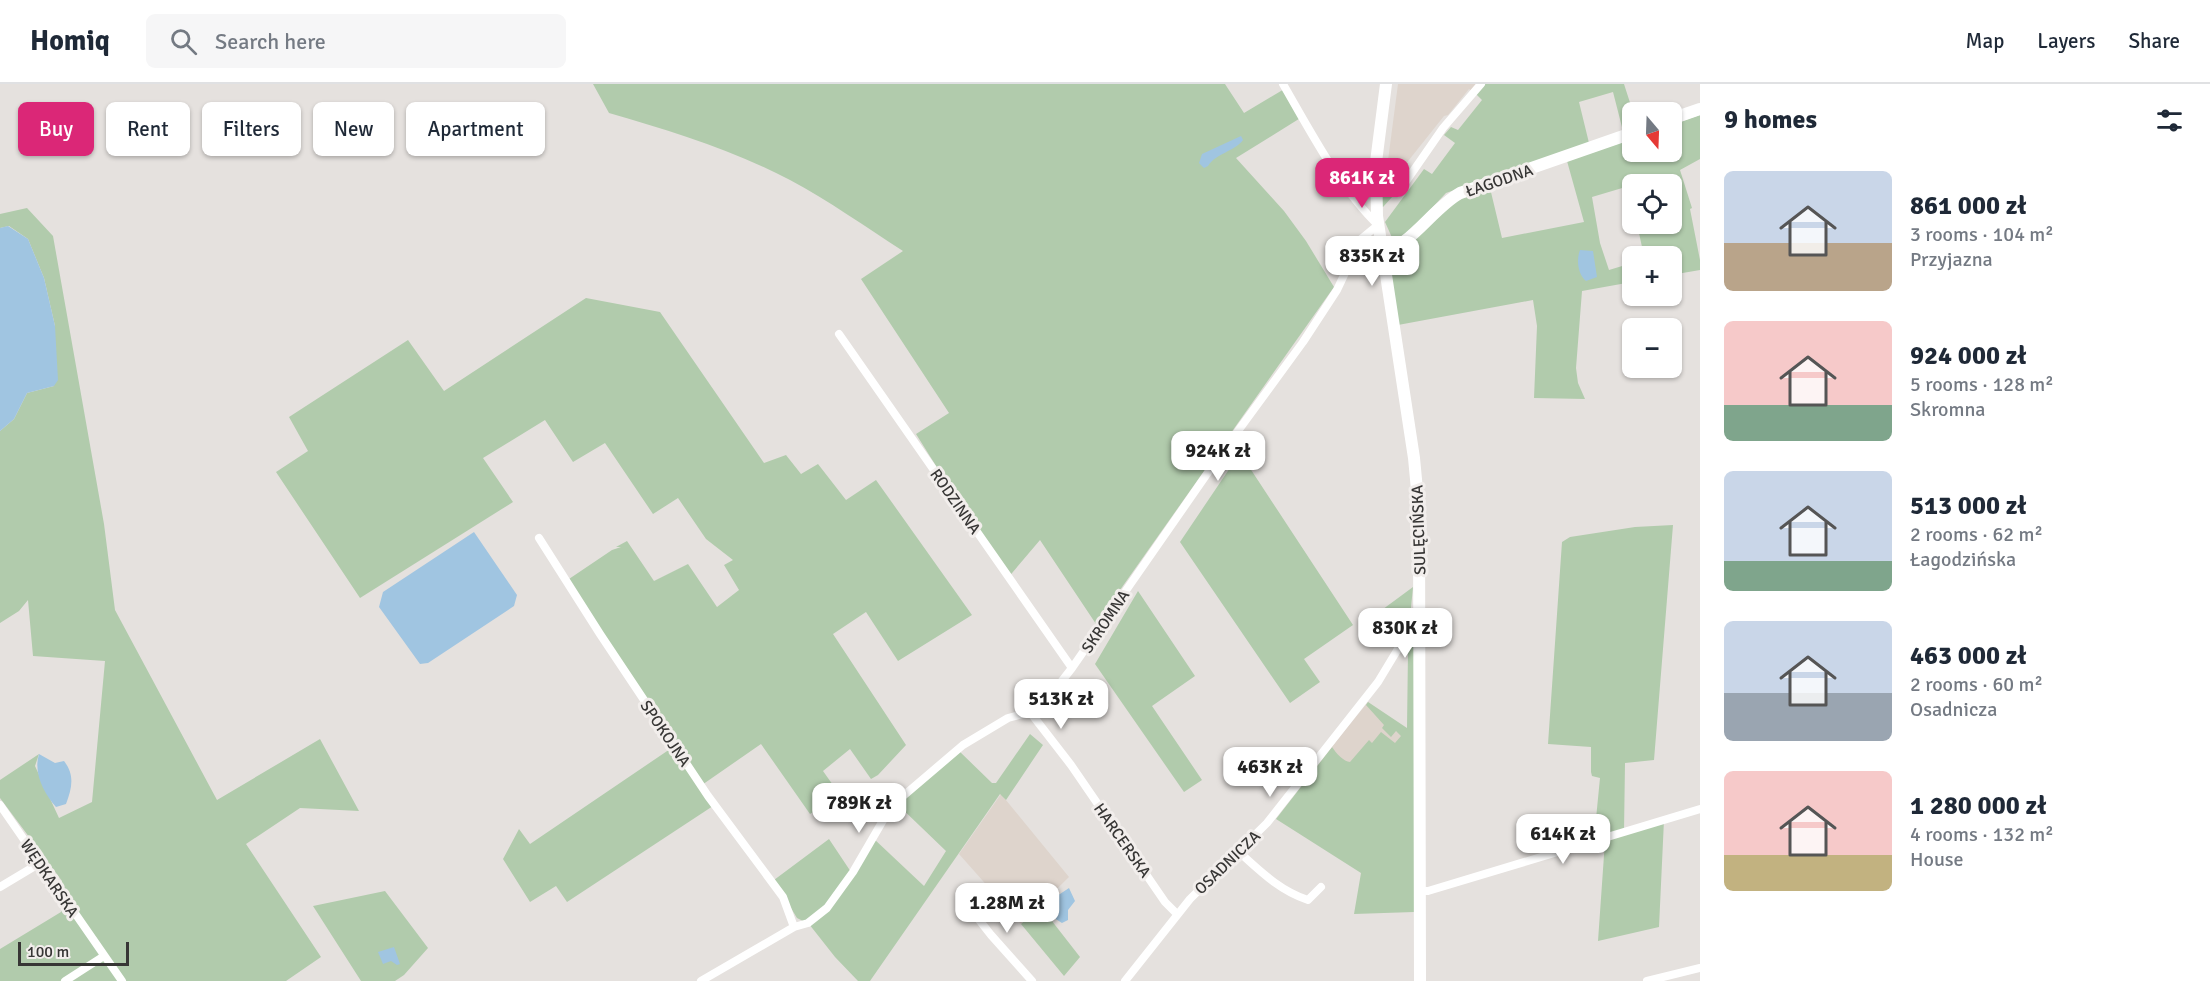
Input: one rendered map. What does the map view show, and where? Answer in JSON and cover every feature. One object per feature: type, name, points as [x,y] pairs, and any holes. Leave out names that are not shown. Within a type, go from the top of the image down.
[{"type":"street","points":[[1283,84],[1323,152],[1378,225]]},
{"type":"street","name":"SULĘCIŃSKA","points":[[1386,84],[1376,162],[1378,225],[1414,458],[1419,511],[1420,981]]},
{"type":"street","points":[[1398,193],[1443,128],[1481,84]]},
{"type":"street","points":[[1682,116],[1700,109]]},
{"type":"street","name":"ŁAGODNA","points":[[1382,252],[1391,251],[1410,238],[1438,209],[1460,194],[1622,137]]},
{"type":"street","name":"SKROMNA","points":[[701,981],[794,927],[808,922],[827,908],[853,872],[895,803],[963,744],[1008,718],[1030,712],[1054,691],[1203,479],[1303,342],[1337,290],[1361,239],[1378,225]]},
{"type":"street","name":"RODZINNA","points":[[839,334],[1072,668]]},
{"type":"street","name":"SPOKOJNA","points":[[538,538],[708,796],[783,897],[794,927]]},
{"type":"street","name":"OSADNICZA","points":[[1125,981],[1177,914],[1267,823],[1378,682],[1404,639],[1419,636]]},
{"type":"street","name":"HARCERSKA","points":[[1030,712],[1071,765],[1165,902],[1177,914]]},
{"type":"street","name":"WĘDKARSKA","points":[[0,805],[122,981]]},
{"type":"street","points":[[1420,891],[1428,891],[1700,809]]},
{"type":"street","points":[[1239,852],[1268,878],[1293,895],[1308,900],[1321,887]]},
{"type":"street","points":[[0,887],[40,863]]},
{"type":"street","points":[[964,902],[1032,981]]},
{"type":"street","points":[[65,981],[104,956]]},
{"type":"street","points":[[1649,981],[1700,968]]},
{"type":"shaded area","points":[[1398,84],[1485,84],[1476,94],[1469,89],[1448,115],[1444,116],[1397,175],[1389,173],[1387,168]]},
{"type":"shaded area","points":[[1368,702],[1407,729],[1407,785],[1303,782]]},
{"type":"shaded area","points":[[1001,794],[1069,877],[1021,924],[959,854]]},
{"type":"green space","points":[[593,84],[1225,84],[1244,113],[1286,88],[1302,117],[1236,158],[1284,211],[1306,241],[1334,287],[1096,624],[1040,540],[1007,579],[916,434],[949,413],[861,279],[903,251],[847,214],[768,169],[701,142],[609,113]]},
{"type":"green space","points":[[1485,84],[1624,84],[1630,102],[1622,102],[1622,127],[1613,92],[1579,102],[1589,143],[1446,193],[1412,229],[1394,242],[1385,222],[1424,169],[1432,174],[1455,143],[1444,135],[1451,127],[1458,130],[1482,100],[1476,94]]},
{"type":"green space","points":[[1700,115],[1700,159],[1680,170],[1681,174],[1622,174],[1622,188],[1592,197],[1600,243],[1609,270],[1622,266],[1622,284],[1582,291],[1576,368],[1578,383],[1585,399],[1534,398],[1537,326],[1533,300],[1398,325],[1388,258],[1411,244],[1449,204],[1490,188],[1502,238],[1584,222],[1567,161],[1622,142],[1622,162],[1682,162],[1682,121]]},
{"type":"green space","points":[[1682,176],[1692,208],[1690,209],[1700,270],[1682,273],[1682,246],[1642,246],[1639,234],[1682,234]]},
{"type":"green space","points":[[1387,187],[1393,192],[1393,196],[1383,207],[1381,206],[1381,192]]},
{"type":"green space","points":[[27,208],[53,236],[104,524],[115,610],[217,800],[320,739],[359,811],[300,808],[246,844],[321,957],[286,981],[0,981],[0,949],[61,912],[62,881],[0,798],[0,780],[39,754],[35,766],[59,818],[92,802],[105,661],[33,656],[28,600],[19,611],[0,623],[0,431],[14,419],[27,393],[54,386],[55,326],[44,278],[28,239],[9,226],[0,228],[0,214]]},
{"type":"green space","points":[[586,298],[660,312],[764,463],[786,455],[801,474],[818,464],[846,500],[876,480],[972,615],[898,661],[866,612],[833,634],[906,745],[878,775],[871,779],[850,749],[823,771],[840,795],[810,814],[761,744],[699,787],[713,806],[567,902],[556,886],[530,902],[503,859],[519,829],[530,844],[676,745],[566,581],[627,541],[654,581],[688,564],[717,607],[739,590],[724,565],[733,560],[706,539],[678,498],[653,514],[605,443],[573,462],[545,420],[483,458],[513,502],[360,598],[276,472],[308,451],[289,417],[408,340],[444,391]]},
{"type":"green space","points":[[1240,453],[1353,625],[1304,659],[1320,682],[1290,703],[1180,542]]},
{"type":"green space","points":[[1673,525],[1654,760],[1625,763],[1624,832],[1664,820],[1659,927],[1598,941],[1605,841],[1594,839],[1600,778],[1592,776],[1591,747],[1548,744],[1562,542],[1570,537],[1635,527]]},
{"type":"green space","points":[[1413,587],[1410,618],[1395,647],[1375,615]]},
{"type":"green space","points":[[1138,591],[1195,676],[1152,706],[1202,780],[1184,792],[1095,664]]},
{"type":"green space","points":[[1408,644],[1413,645],[1414,648],[1414,912],[1354,914],[1361,873],[1276,819],[1332,747],[1343,759],[1350,762],[1369,740],[1372,743],[1381,732],[1395,743],[1401,736],[1396,731],[1391,737],[1382,728],[1384,725],[1366,705],[1368,702],[1407,728],[1408,651],[1402,648]]},
{"type":"green space","points":[[1030,734],[1043,745],[1006,800],[1000,794],[870,981],[858,981],[809,924],[797,918],[774,880],[829,839],[851,872],[873,838],[924,886],[946,851],[895,802],[957,749],[992,783],[996,783]]},
{"type":"green space","points":[[385,891],[428,948],[404,975],[395,981],[361,981],[313,906]]},
{"type":"green space","points":[[1041,907],[1080,957],[1064,976],[1021,924]]},
{"type":"water","points":[[1241,136],[1243,140],[1239,144],[1216,158],[1208,166],[1204,168],[1199,163],[1202,154]]},
{"type":"water","points":[[8,226],[28,239],[44,278],[55,326],[58,380],[54,386],[27,393],[14,419],[0,431],[0,228]]},
{"type":"water","points":[[1580,250],[1593,251],[1597,277],[1586,281],[1581,275],[1578,267]]},
{"type":"water","points":[[474,532],[517,595],[514,606],[428,663],[420,664],[379,607],[383,592]]},
{"type":"water","points":[[39,754],[55,763],[64,761],[70,771],[70,792],[66,804],[56,807],[47,795],[37,768]]},
{"type":"water","points":[[1069,888],[1075,901],[1068,910],[1068,920],[1062,923],[1051,916],[1046,908],[1054,898]]},
{"type":"water","points":[[394,947],[400,964],[397,965],[391,961],[383,964],[378,952]]}]
